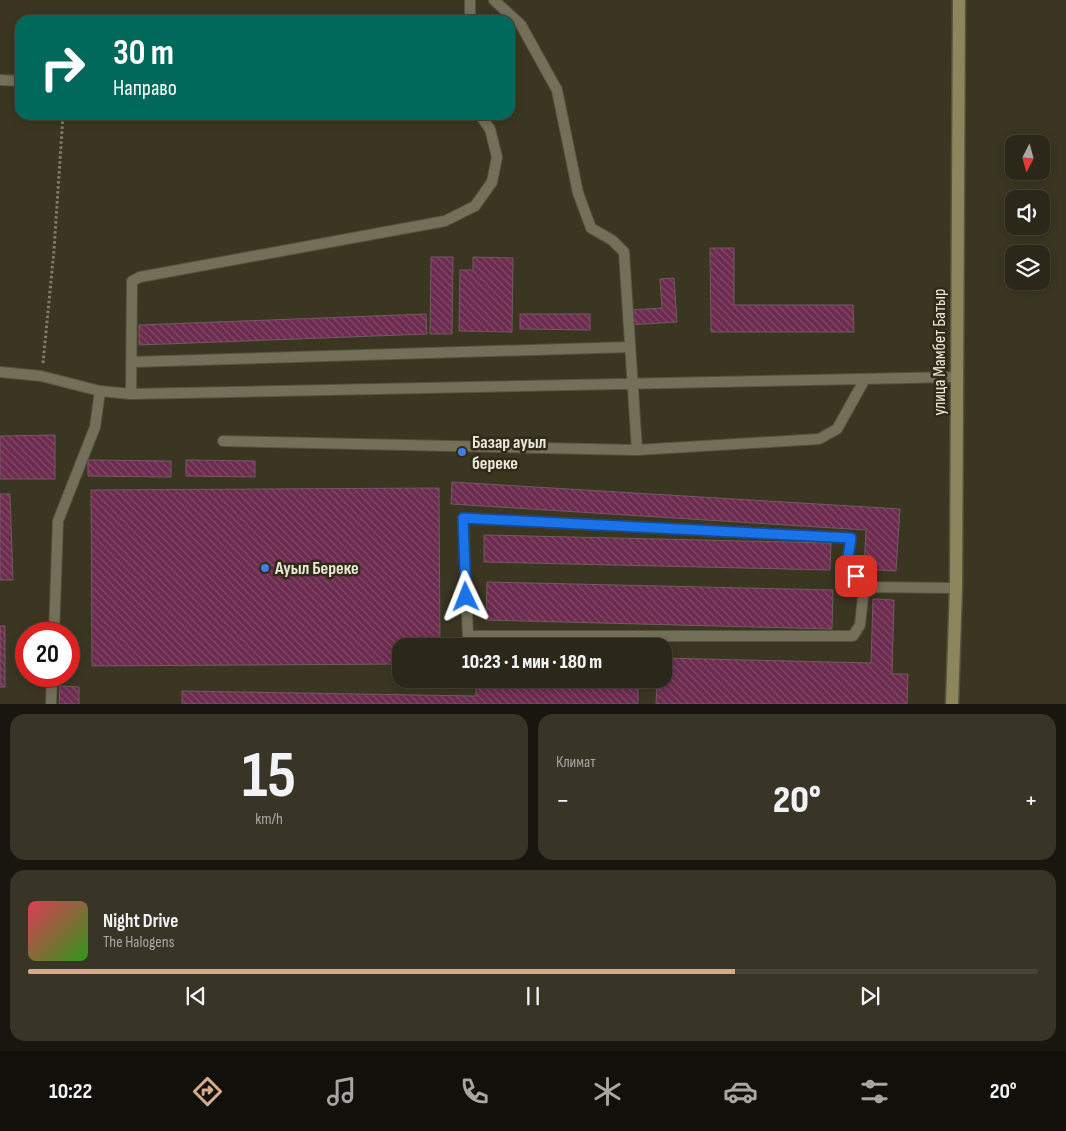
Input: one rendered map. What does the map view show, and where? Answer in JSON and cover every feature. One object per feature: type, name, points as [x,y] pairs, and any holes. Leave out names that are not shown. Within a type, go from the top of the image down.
[{"type":"main road","name":"улица Мамбет Батыр","points":[[952,704],[956,588],[959,0]]},
{"type":"lane","points":[[470,0],[470,15]]},
{"type":"lane","points":[[494,0],[510,15]]},
{"type":"lane","points":[[515,19],[521,25],[557,90],[578,193],[591,228],[612,240],[624,252],[637,450]]},
{"type":"lane","points":[[0,80],[15,81]]},
{"type":"lane","points":[[131,394],[132,281],[140,276],[445,221],[475,206],[492,182],[497,158],[490,129],[484,120]]},
{"type":"lane","points":[[132,362],[630,347]]},
{"type":"lane","points":[[0,372],[41,376],[100,390],[131,394],[956,377]]},
{"type":"lane","points":[[223,441],[637,450],[819,440],[837,430],[865,379]]},
{"type":"lane","points":[[54,622],[58,521],[95,427],[100,390]]},
{"type":"lane","points":[[463,518],[851,538],[847,564],[864,587],[860,625],[852,636],[468,636],[463,518]]},
{"type":"lane","points":[[864,587],[956,588]]},
{"type":"lane","points":[[51,704],[52,687]]},
{"type":"path","points":[[41,376],[54,250],[63,120]]},
{"type":"building","points":[[710,248],[734,248],[734,305],[853,305],[854,332],[711,332]]},
{"type":"building","points":[[431,257],[453,257],[452,334],[430,334]]},
{"type":"building","points":[[473,257],[513,258],[512,332],[459,331],[460,270],[473,270]]},
{"type":"building","points":[[674,278],[677,322],[629,325],[628,310],[662,308],[660,279]]},
{"type":"building","points":[[426,314],[427,334],[139,345],[139,325]]},
{"type":"building","points":[[520,314],[590,314],[590,330],[520,329]]},
{"type":"building","points":[[55,435],[55,479],[0,479],[0,436]]},
{"type":"building","points":[[88,460],[171,461],[171,477],[88,476]]},
{"type":"building","points":[[186,460],[255,461],[255,477],[186,476]]},
{"type":"building","points":[[452,482],[900,509],[896,571],[864,569],[866,530],[451,504]]},
{"type":"building","name":"Ауыл Береке","points":[[439,488],[440,638],[392,638],[392,664],[92,666],[91,490]]},
{"type":"building","points":[[0,494],[10,494],[13,580],[0,580]]},
{"type":"building","points":[[484,535],[831,543],[830,570],[484,562]]},
{"type":"building","points":[[487,582],[833,590],[832,629],[486,620]]},
{"type":"building","points":[[873,599],[894,600],[892,674],[908,674],[907,704],[656,704],[657,688],[672,688],[672,658],[871,663]]},
{"type":"building","points":[[0,626],[5,626],[5,687],[0,687]]},
{"type":"building","points":[[60,687],[79,687],[79,704],[59,704]]},
{"type":"building","points":[[476,688],[638,688],[638,704],[182,704],[182,691],[476,696]]},
{"type":"place","name":"Базар ауыл береке","points":[[462,452]]},
{"type":"place","name":"Ауыл Береке","points":[[265,568]]},
{"type":"route","points":[[466,597],[463,518],[851,538],[847,564],[856,576]]}]
